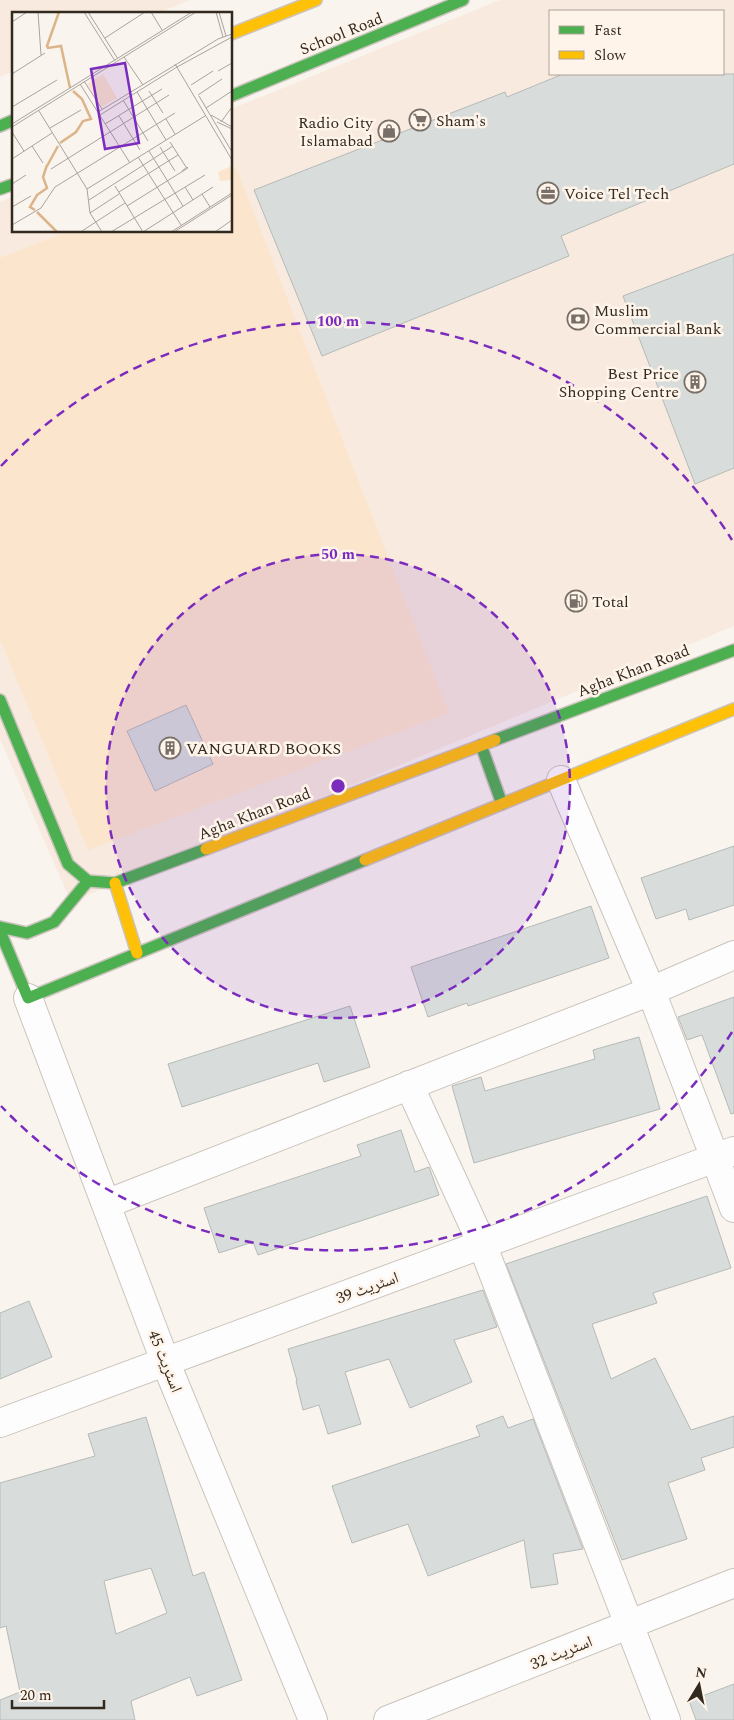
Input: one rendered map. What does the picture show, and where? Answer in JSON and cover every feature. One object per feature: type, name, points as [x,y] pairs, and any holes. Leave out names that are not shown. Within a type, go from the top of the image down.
[{"type":"street","points":[[232,34],[316,0]]},
{"type":"street","name":"School Road","points":[[232,96],[463,0]]},
{"type":"street","points":[[0,126],[12,121]]},
{"type":"street","points":[[0,189],[12,185]]},
{"type":"street","name":"Agha Khan Road","points":[[88,881],[115,883],[734,650]]},
{"type":"street","points":[[0,700],[68,864],[88,881],[54,922],[27,933],[0,929]]},
{"type":"street","points":[[0,929],[28,998],[734,709]]},
{"type":"street","points":[[480,745],[502,804]]},
{"type":"street","points":[[562,780],[651,991],[724,1155],[734,1208]]},
{"type":"street","points":[[115,883],[137,953]]},
{"type":"street","points":[[106,1204],[651,991],[734,955]]},
{"type":"street","name":"اسٹریٹ 45","points":[[28,998],[166,1361],[313,1720]]},
{"type":"street","points":[[409,1085],[482,1244],[666,1720]]},
{"type":"street","name":"اسٹریٹ 39","points":[[0,1423],[724,1155]]},
{"type":"street","name":"اسٹریٹ 32","points":[[388,1720],[734,1583]]},
{"type":"shaded area","points":[[0,0],[190,0],[161,12],[12,12],[12,72],[0,77]]},
{"type":"shaded area","points":[[500,0],[734,0],[734,626],[71,902],[0,739],[0,202],[12,197],[12,232],[232,232],[232,109]]},
{"type":"shaded area","points":[[236,167],[449,713],[88,850],[0,640],[0,258],[66,232],[232,232],[232,168]]},
{"type":"building","points":[[734,74],[734,164],[561,236],[569,256],[322,356],[254,190],[505,92],[507,97],[561,75]]},
{"type":"building","name":"Best Price Shopping Centre","points":[[734,254],[734,468],[695,484],[623,296]]},
{"type":"building","name":"VANGUARD BOOKS","points":[[186,705],[213,764],[155,791],[127,731]]},
{"type":"building","points":[[734,846],[734,905],[689,920],[686,909],[656,919],[641,878]]},
{"type":"building","points":[[591,906],[609,958],[468,1006],[467,1003],[428,1017],[411,967]]},
{"type":"building","points":[[734,997],[734,1113],[731,1114],[702,1035],[687,1040],[678,1017]]},
{"type":"building","points":[[350,1006],[370,1067],[324,1082],[318,1063],[182,1107],[168,1064]]},
{"type":"building","points":[[639,1037],[660,1109],[474,1163],[452,1086],[481,1077],[485,1091],[595,1059],[593,1050]]},
{"type":"building","points":[[401,1130],[415,1172],[429,1167],[439,1195],[258,1255],[253,1242],[219,1253],[204,1208],[361,1156],[357,1145]]},
{"type":"building","points":[[707,1196],[731,1268],[653,1293],[657,1303],[592,1324],[611,1379],[655,1358],[691,1430],[734,1416],[734,1447],[701,1458],[705,1470],[668,1483],[687,1539],[622,1560],[506,1264]]},
{"type":"building","points":[[483,1290],[497,1327],[454,1340],[472,1382],[410,1408],[389,1359],[345,1372],[361,1424],[328,1434],[319,1405],[303,1410],[288,1349]]},
{"type":"building","points":[[29,1301],[52,1357],[0,1379],[0,1313]]},
{"type":"building","points":[[503,1416],[508,1428],[533,1419],[583,1549],[553,1554],[558,1584],[531,1588],[524,1540],[428,1576],[408,1524],[352,1543],[332,1486],[480,1436],[476,1426]]},
{"type":"building","points":[[146,1417],[193,1576],[204,1572],[242,1680],[197,1696],[190,1677],[131,1701],[135,1720],[0,1720],[0,1700],[20,1692],[6,1626],[0,1628],[0,1483],[95,1456],[88,1434]],"holes":[[[151,1568],[167,1613],[116,1634],[104,1581]]]},
{"type":"building","points":[[734,1684],[734,1720],[696,1720],[689,1701]]},
{"type":"traffic: fast","points":[[232,96],[463,0]]},
{"type":"traffic: fast","points":[[0,126],[12,121]]},
{"type":"traffic: fast","points":[[0,189],[12,185]]},
{"type":"traffic: fast","points":[[495,740],[734,650]]},
{"type":"traffic: fast","points":[[0,700],[68,864],[88,881],[115,883],[206,849]]},
{"type":"traffic: fast","points":[[481,745],[502,804]]},
{"type":"traffic: fast","points":[[0,931],[28,998],[365,860]]},
{"type":"traffic: fast","points":[[0,927],[27,933],[54,922],[88,881]]},
{"type":"traffic: slow","points":[[232,34],[316,0]]},
{"type":"traffic: slow","points":[[365,860],[734,709]]},
{"type":"traffic: slow","points":[[206,849],[495,740]]},
{"type":"traffic: slow","points":[[115,883],[137,953]]},
{"type":"place","name":"Sham's","points":[[420,120]]},
{"type":"place","name":"Radio City Islamabad","points":[[389,131]]},
{"type":"place","name":"Voice Tel Tech","points":[[548,193]]},
{"type":"place","name":"Muslim Commercial Bank","points":[[578,319]]},
{"type":"place","name":"Best Price Shopping Centre","points":[[695,382]]},
{"type":"place","name":"Total","points":[[576,601]]},
{"type":"place","name":"VANGUARD BOOKS","points":[[170,748]]}]
